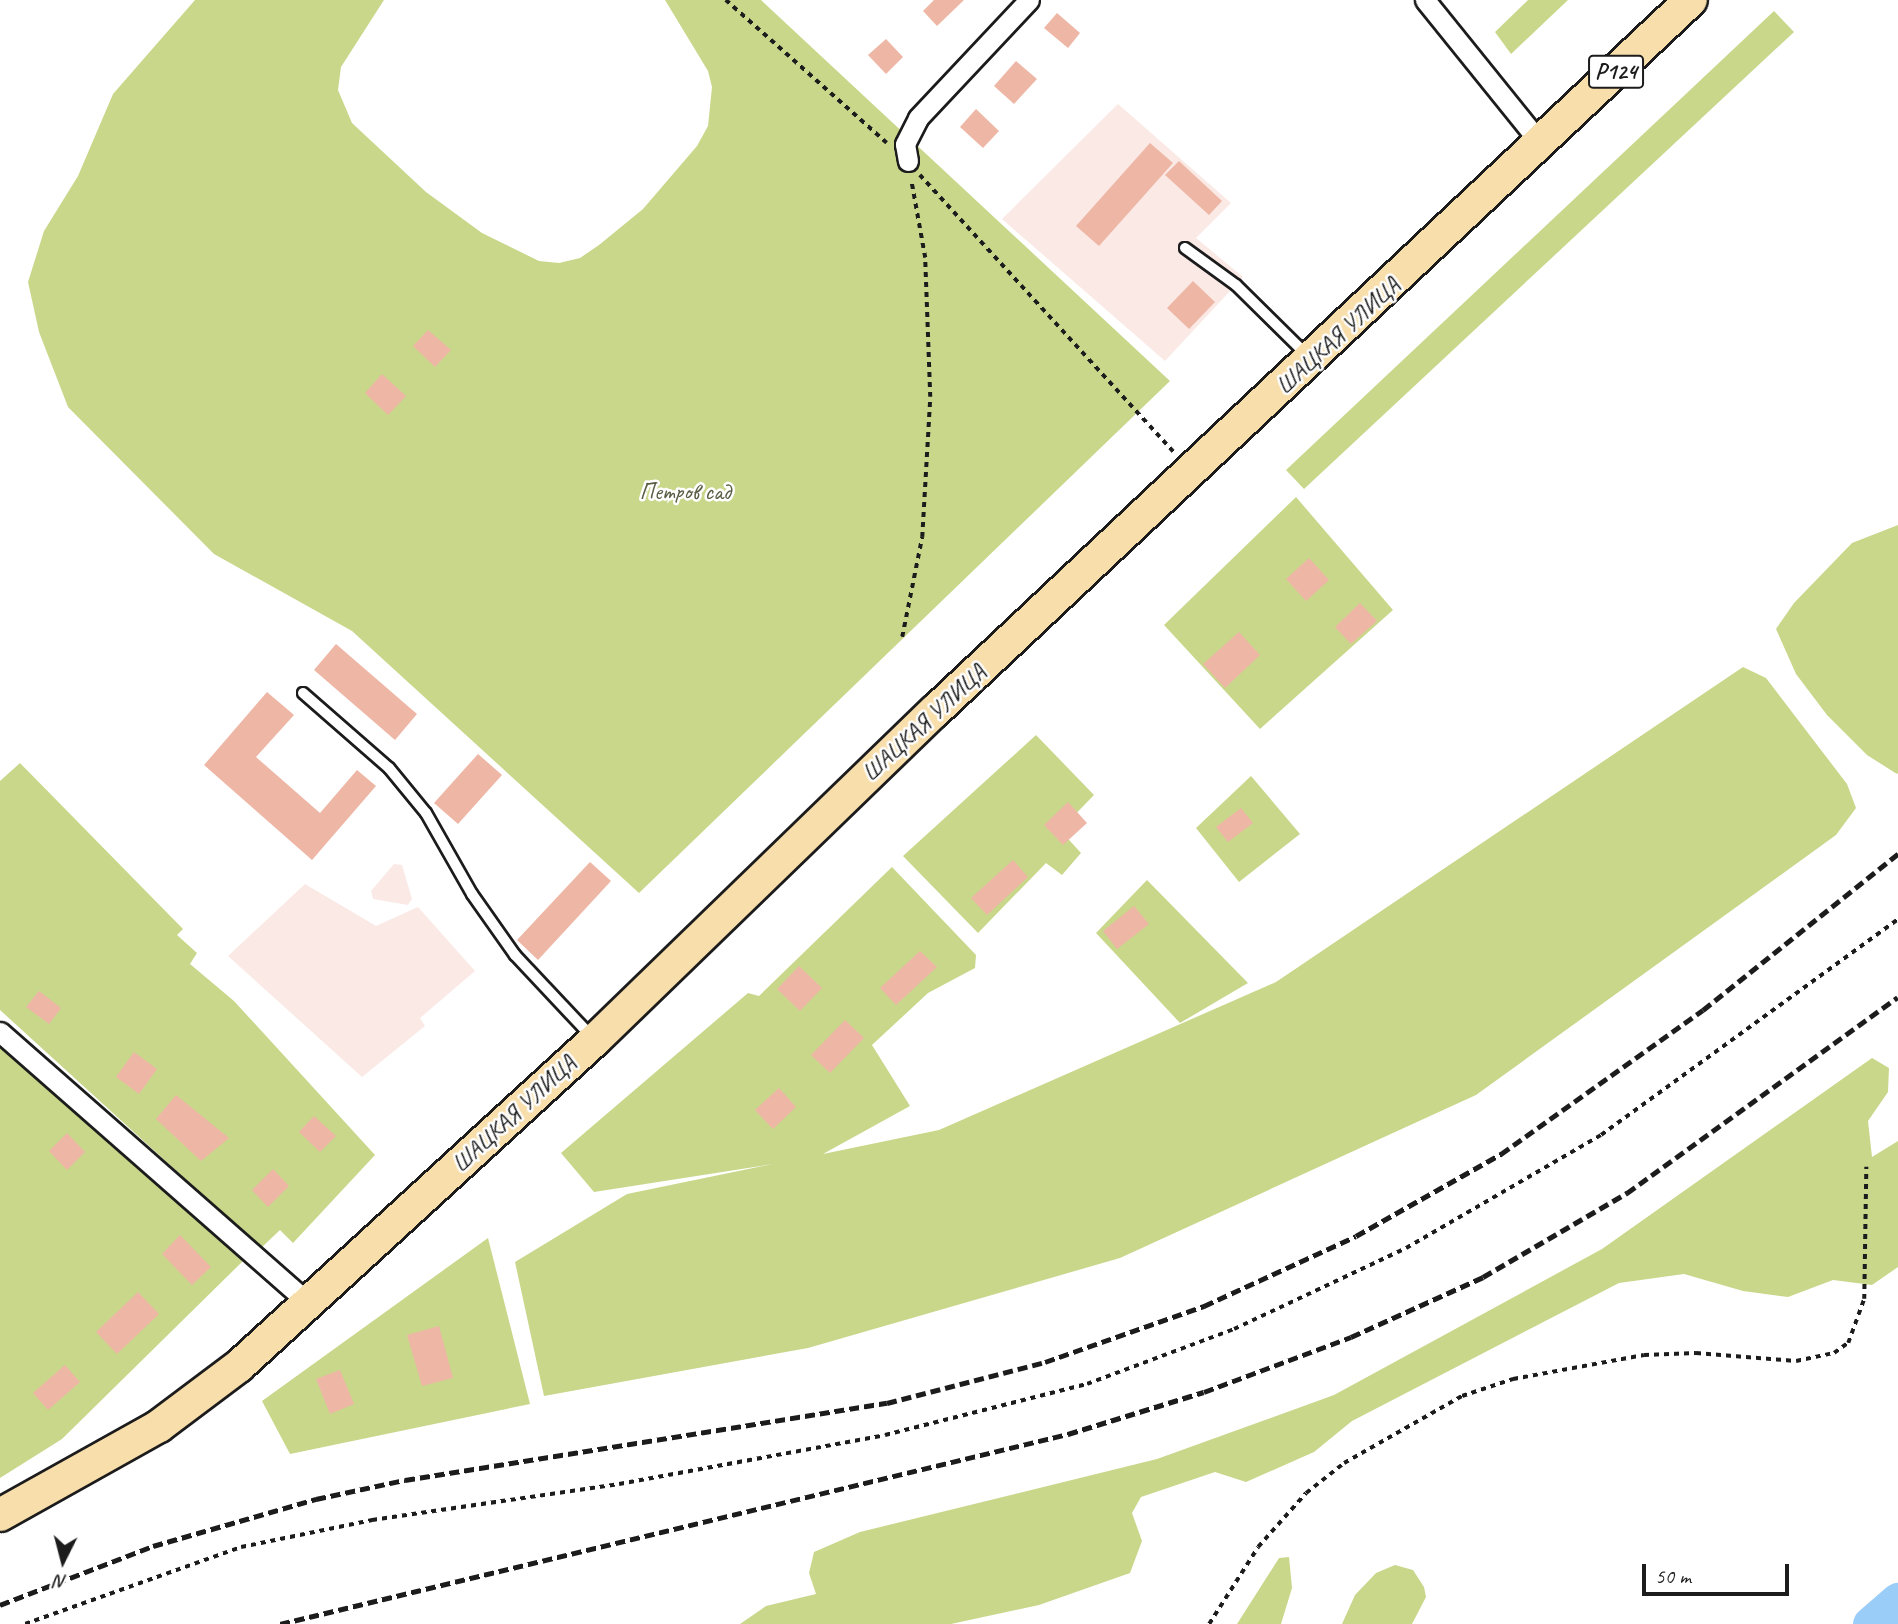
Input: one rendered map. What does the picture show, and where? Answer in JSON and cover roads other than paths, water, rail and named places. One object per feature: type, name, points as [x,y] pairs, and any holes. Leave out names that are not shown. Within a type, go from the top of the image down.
[{"type":"main road","name":"Р124","points":[[1541,144],[1691,0]]},
{"type":"main road","name":"ШАЦКАЯ УЛИЦА","points":[[0,1515],[159,1426],[239,1366],[595,1040],[934,712],[1193,473],[1541,144]]},
{"type":"street","points":[[908,161],[905,144],[918,118],[1029,0]]},
{"type":"street","points":[[1425,0],[1541,144]]},
{"type":"street","points":[[0,1032],[307,1303]]},
{"type":"lane","points":[[1185,248],[1236,285],[1312,360]]},
{"type":"lane","points":[[303,693],[389,768],[426,813],[472,894],[515,955],[595,1040]]},
{"type":"waterway","points":[[1870,1624],[1898,1600]]},
{"type":"railway","points":[[0,1605],[153,1546],[316,1499],[405,1480],[887,1403],[1045,1362],[1204,1306],[1356,1236],[1501,1154],[1703,1010],[1898,854]]},
{"type":"railway","points":[[280,1624],[1068,1434],[1204,1392],[1351,1337],[1483,1277],[1627,1193],[1898,997]]},
{"type":"park label","name":"Петров сад","points":[[685,492]]}]
